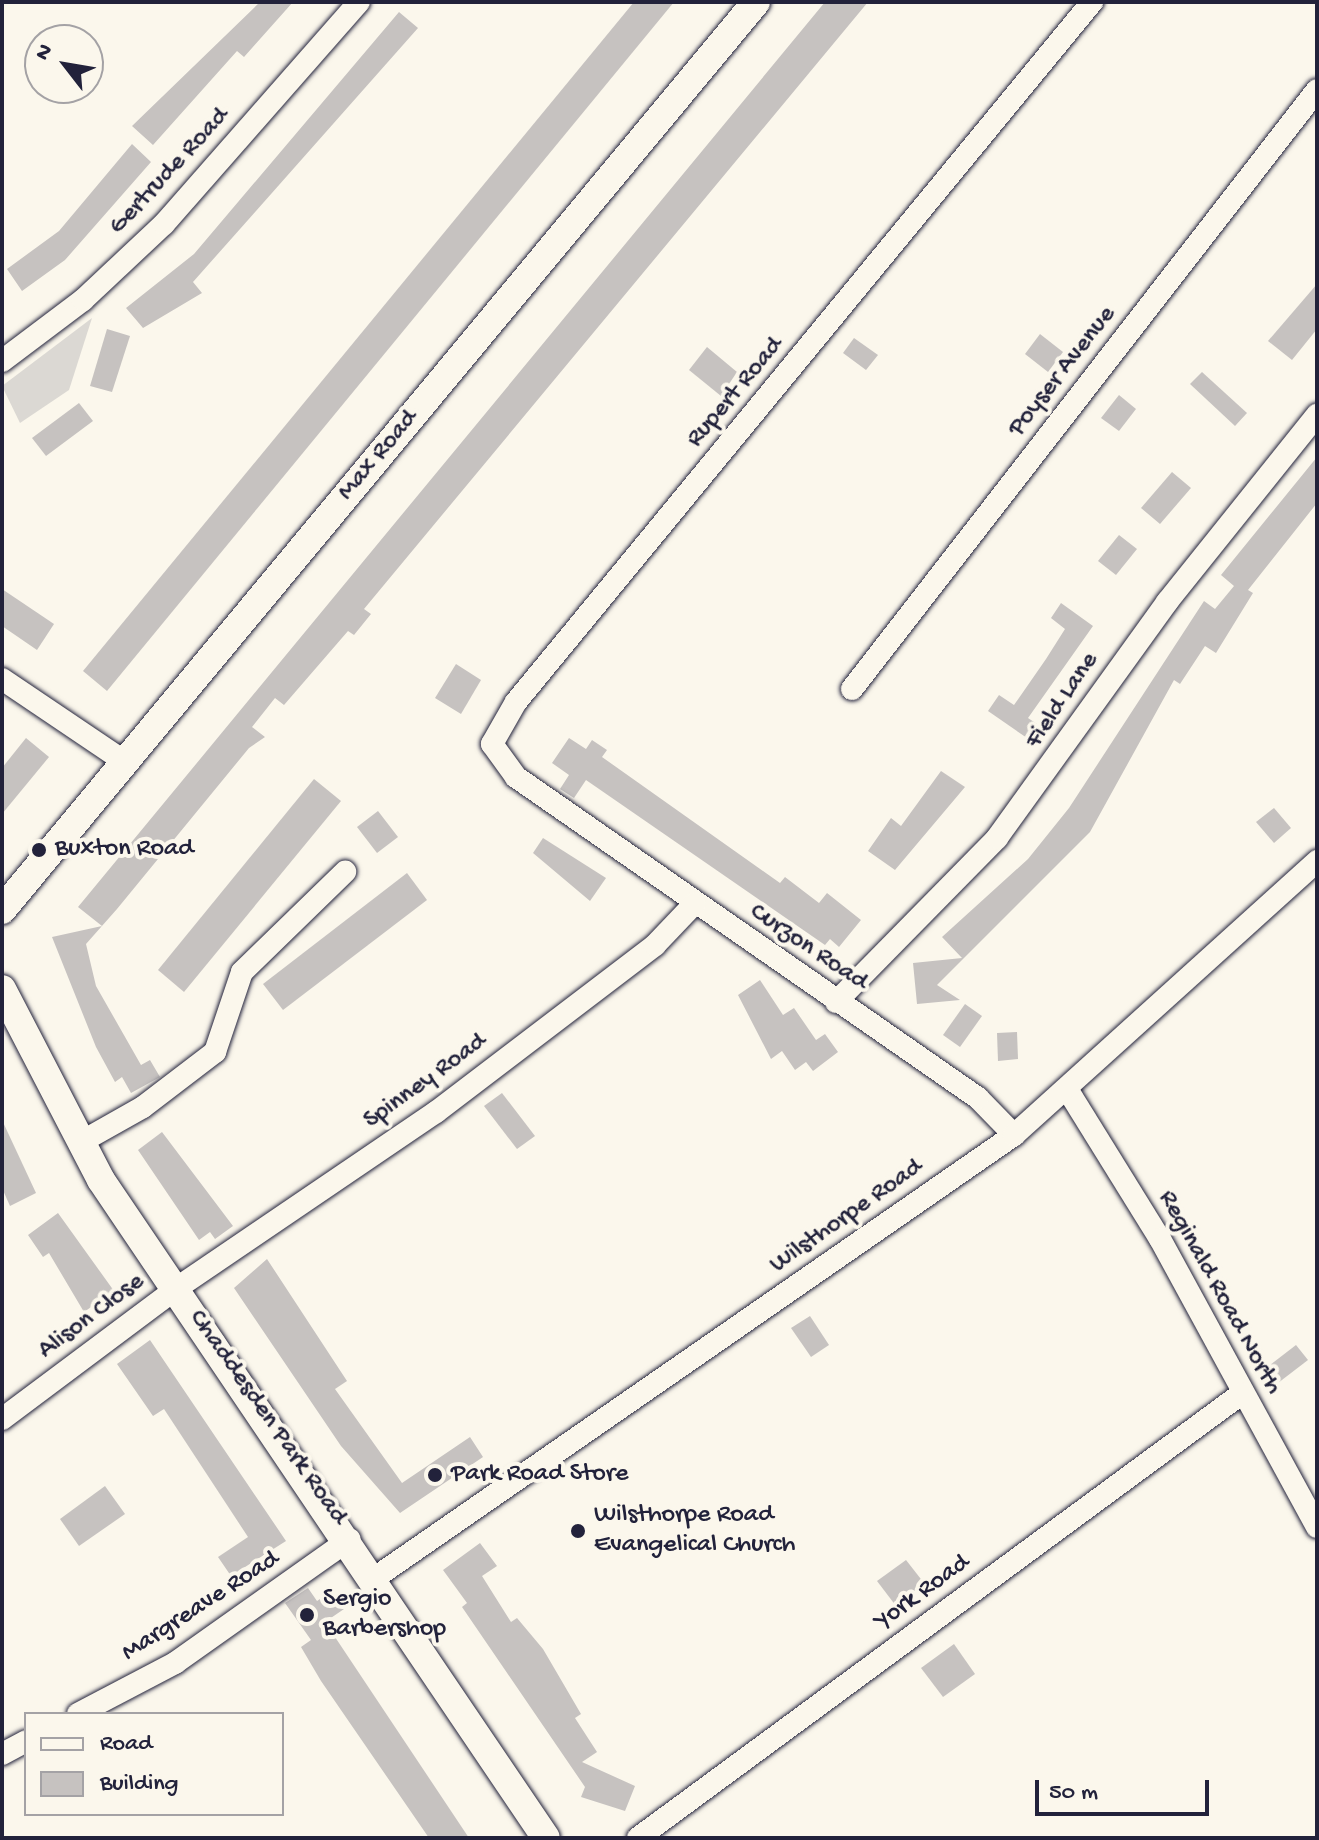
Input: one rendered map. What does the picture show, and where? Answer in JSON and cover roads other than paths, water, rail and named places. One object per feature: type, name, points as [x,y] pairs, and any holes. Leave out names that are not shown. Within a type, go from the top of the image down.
[{"type":"street","name":"Gertrude Road","points":[[3,359],[83,300],[164,224],[359,2]]},
{"type":"street","name":"Max Road","points":[[2,910],[756,2]]},
{"type":"street","name":"Rupert Road","points":[[565,812],[516,777],[492,744],[499,724],[1092,2]]},
{"type":"street","name":"Poyser Avenue","points":[[852,689],[1317,90]]},
{"type":"street","name":"Field Lane","points":[[836,1002],[997,838],[1167,602],[1317,415]]},
{"type":"street","points":[[2,679],[125,762]]},
{"type":"street","name":"Curzon Road","points":[[565,812],[978,1098],[1014,1135]]},
{"type":"street","name":"Wilsthorpe Road","points":[[376,1577],[1014,1135],[1317,861]]},
{"type":"street","points":[[81,1142],[143,1107],[215,1052],[242,972],[345,872]]},
{"type":"street","name":"Spinney Road","points":[[177,1288],[436,1112],[655,945],[694,904]]},
{"type":"street","name":"Chaddesden Park Road","points":[[2,989],[81,1142],[177,1288],[376,1577],[546,1838]]},
{"type":"street","name":"Reginald Road North","points":[[1067,1089],[1160,1239],[1241,1394],[1317,1527]]},
{"type":"street","name":"Alison Close","points":[[2,1419],[177,1288]]},
{"type":"street","name":"York Road","points":[[638,1838],[1241,1394]]},
{"type":"street","name":"Margreave Road","points":[[82,1712],[175,1663],[350,1539]]},
{"type":"street","points":[[2,1754],[24,1742]]},
{"type":"place","name":"Buxton Road","points":[[39,850]]},
{"type":"place","name":"Park Road Store","points":[[435,1475]]},
{"type":"place","name":"Wilsthorpe Road Evangelical Church","points":[[578,1531]]},
{"type":"place","name":"Sergio Barbershop","points":[[307,1615]]}]
